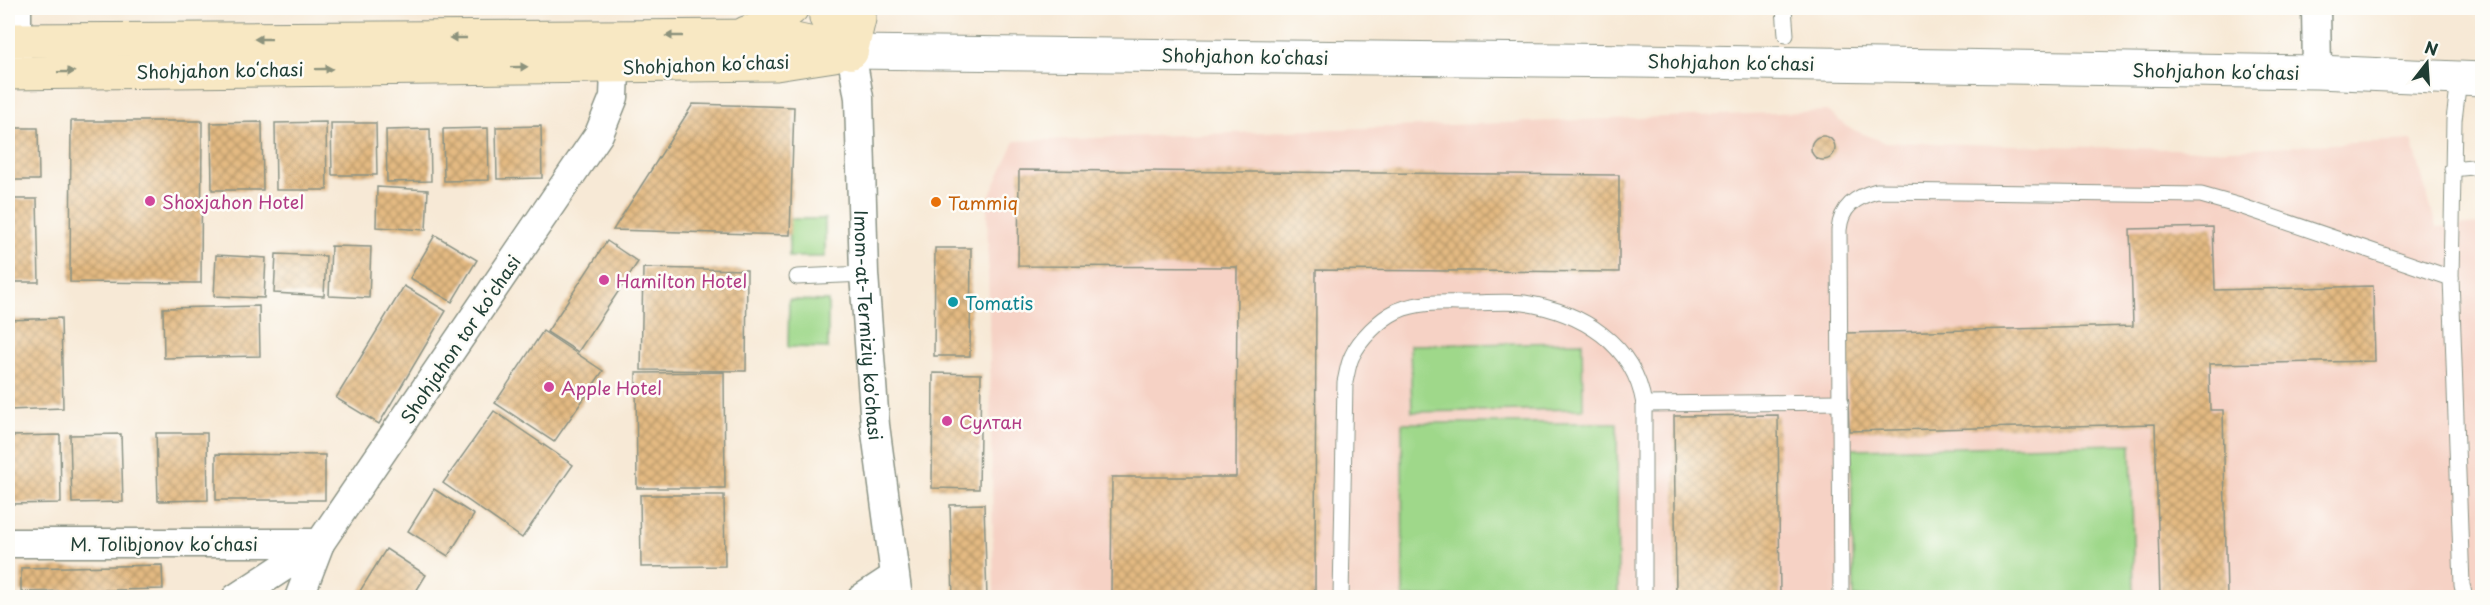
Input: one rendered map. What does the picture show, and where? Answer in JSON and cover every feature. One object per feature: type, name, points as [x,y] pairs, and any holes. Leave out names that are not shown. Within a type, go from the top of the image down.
[{"type":"main road","points":[[733,36],[768,27],[792,8]]},
{"type":"main road","name":"Imom-at-Termiziy ko'chasi","points":[[825,8],[826,18],[850,52]]},
{"type":"main road","name":"Imom-at-Termiziy ko'chasi","points":[[850,52],[859,19],[859,8]]},
{"type":"main road","name":"Shohjahon koʻchasi","points":[[12,73],[616,51],[733,36]]},
{"type":"main road","points":[[733,36],[776,36],[850,52]]},
{"type":"main road","name":"Shohjahon koʻchasi","points":[[12,40],[616,51],[776,64],[850,52]]},
{"type":"street","points":[[12,73],[12,40],[17,8]]},
{"type":"street","points":[[2316,8],[2317,72]]},
{"type":"street","name":"Shohjahon tor koʻchasi","points":[[236,597],[320,543],[600,134],[614,97],[616,51]]},
{"type":"street","name":"Shohjahon koʻchasi","points":[[850,52],[1649,61],[2317,72],[2471,79]]},
{"type":"street","name":"Imom-at-Termiziy ko'chasi","points":[[850,52],[859,98],[864,274],[875,425],[896,587]]},
{"type":"street","name":"M. Tolibjonov koʻchasi","points":[[8,543],[320,543]]},
{"type":"street","points":[[299,597],[320,543]]},
{"type":"street","points":[[862,597],[896,587]]},
{"type":"lane","points":[[1784,8],[1786,34]]},
{"type":"lane","points":[[2465,597],[2462,585],[2451,278],[2452,168],[2454,120],[2471,79]]},
{"type":"lane","points":[[2452,168],[2482,166]]},
{"type":"lane","points":[[1841,597],[1840,219],[1848,205],[1861,195],[1876,191],[2201,195],[2240,206],[2451,278]]},
{"type":"lane","points":[[797,277],[864,274]]},
{"type":"lane","points":[[1341,597],[1345,382],[1352,355],[1369,332],[1395,312],[1421,303],[1523,303],[1562,312],[1596,330],[1618,347],[1633,366],[1641,383],[1644,404],[1644,597]]},
{"type":"lane","points":[[1644,404],[1840,402]]},
{"type":"shaded area","points":[[1828,111],[1847,127],[1883,142],[2212,150],[2412,140],[2436,227],[2482,224],[2482,597],[994,597],[987,201],[1015,141]]},
{"type":"green space","points":[[789,219],[825,219],[825,257],[789,257]]},
{"type":"green space","points":[[789,300],[828,301],[828,348],[788,347]]},
{"type":"green space","points":[[1582,342],[1583,409],[1412,412],[1410,345]]},
{"type":"green space","points":[[1402,423],[1617,423],[1618,597],[1403,597]]},
{"type":"green space","points":[[2131,444],[2134,597],[1854,597],[1851,449]]},
{"type":"building","points":[[693,104],[794,107],[790,235],[613,230]]},
{"type":"building","points":[[71,121],[202,121],[201,283],[70,282]]},
{"type":"building","points":[[262,122],[263,190],[212,190],[211,123]]},
{"type":"building","points":[[326,122],[327,190],[276,190],[275,123]]},
{"type":"building","points":[[331,123],[376,123],[377,175],[332,175]]},
{"type":"building","points":[[541,126],[542,178],[497,179],[496,127]]},
{"type":"building","points":[[8,128],[38,128],[39,180],[8,180]]},
{"type":"building","points":[[488,128],[489,180],[444,181],[443,129]]},
{"type":"building","points":[[430,129],[431,181],[387,182],[386,130]]},
{"type":"building","points":[[1823,136],[1832,139],[1835,148],[1832,157],[1823,160],[1814,157],[1811,148],[1814,139]]},
{"type":"building","points":[[1019,170],[1619,175],[1619,272],[1316,270],[1315,598],[1111,598],[1112,477],[1236,477],[1237,267],[1018,266]]},
{"type":"building","points":[[377,187],[428,190],[426,230],[376,227]]},
{"type":"building","points":[[8,199],[37,199],[39,282],[8,282]]},
{"type":"building","points":[[2213,227],[2215,290],[2373,286],[2375,361],[2209,364],[2210,410],[2223,410],[2227,598],[2160,598],[2155,424],[1849,431],[1846,333],[2133,326],[2130,229]]},
{"type":"building","points":[[435,235],[477,260],[452,302],[410,278]]},
{"type":"building","points":[[607,241],[638,262],[578,352],[547,332]]},
{"type":"building","points":[[331,246],[371,247],[369,298],[329,296]]},
{"type":"building","name":"Tomatis","points":[[935,248],[971,248],[970,356],[934,356]]},
{"type":"building","points":[[276,254],[326,256],[324,296],[274,293]]},
{"type":"building","points":[[216,255],[266,258],[264,298],[214,296]]},
{"type":"building","points":[[643,268],[747,270],[746,371],[641,370]]},
{"type":"building","points":[[404,286],[446,311],[379,424],[336,398]]},
{"type":"building","points":[[259,306],[260,356],[164,358],[163,308]]},
{"type":"building","points":[[61,318],[63,408],[8,410],[8,320]]},
{"type":"building","name":"Apple Hotel","points":[[543,331],[603,371],[554,442],[495,403]]},
{"type":"building","points":[[724,372],[725,488],[637,488],[636,373]]},
{"type":"building","points":[[933,373],[981,374],[979,489],[932,488]]},
{"type":"building","points":[[494,411],[573,465],[522,538],[443,483]]},
{"type":"building","points":[[1778,415],[1780,598],[1676,598],[1674,416]]},
{"type":"building","points":[[156,433],[207,433],[208,500],[158,501]]},
{"type":"building","points":[[121,434],[123,502],[72,503],[70,435]]},
{"type":"building","points":[[60,435],[61,503],[10,504],[9,436]]},
{"type":"building","points":[[216,454],[325,455],[325,500],[216,500]]},
{"type":"building","points":[[434,489],[474,515],[448,556],[408,531]]},
{"type":"building","points":[[640,495],[724,495],[725,566],[641,567]]},
{"type":"building","points":[[984,504],[987,598],[953,598],[950,505]]},
{"type":"building","points":[[386,549],[426,575],[412,598],[370,598],[360,591]]},
{"type":"building","points":[[162,565],[163,589],[21,592],[21,568]]},
{"type":"place","name":"Shoxjahon Hotel","points":[[150,201]]},
{"type":"place","name":"Tammiq","points":[[936,202]]},
{"type":"place","name":"Hamilton Hotel","points":[[604,280]]},
{"type":"place","name":"Tomatis","points":[[953,302]]},
{"type":"place","name":"Apple Hotel","points":[[549,387]]},
{"type":"place","name":"Султан","points":[[947,421]]}]
